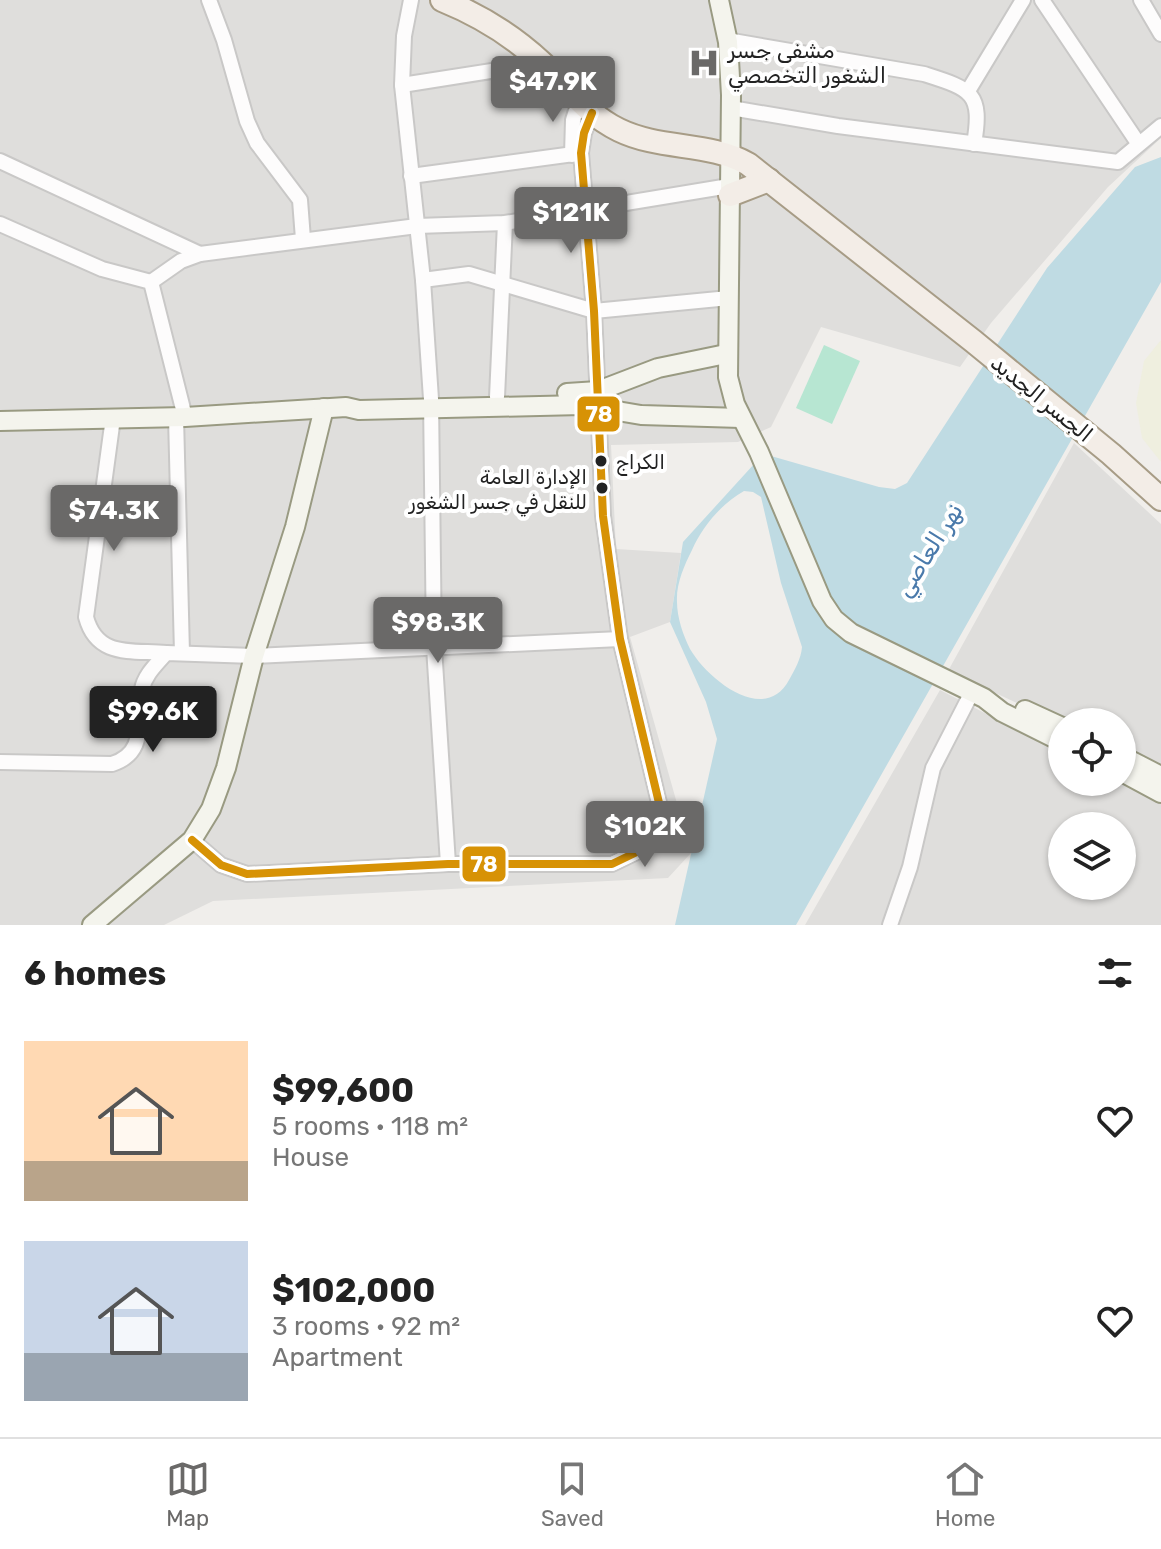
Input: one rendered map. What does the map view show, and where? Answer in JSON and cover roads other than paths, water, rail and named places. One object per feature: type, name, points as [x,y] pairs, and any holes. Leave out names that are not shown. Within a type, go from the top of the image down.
[{"type":"main road","points":[[442,0],[495,26],[542,63],[586,107],[619,130],[639,138],[729,155]]},
{"type":"main road","name":"الجسر الجديد","points":[[729,155],[769,180],[973,341],[1161,499]]},
{"type":"main road","points":[[730,190],[769,180]]},
{"type":"street","points":[[209,0],[257,143],[300,200],[303,239]]},
{"type":"street","points":[[411,0],[404,36],[402,85],[423,280],[431,404],[434,647],[448,864]]},
{"type":"street","points":[[719,0],[726,33]]},
{"type":"street","points":[[725,0],[731,108],[726,354],[728,377],[741,418],[759,452],[822,601],[834,619],[851,633],[978,695],[1002,712],[1048,735]]},
{"type":"street","points":[[968,91],[1023,0]]},
{"type":"street","points":[[1042,0],[1138,143]]},
{"type":"street","points":[[1141,0],[1161,34]]},
{"type":"street","points":[[726,33],[924,74],[968,91],[977,102],[979,116],[974,144]]},
{"type":"street","points":[[402,85],[542,63]]},
{"type":"street","points":[[192,840],[221,865],[233,872],[247,874],[448,864],[612,864],[641,850],[654,833],[660,807],[620,639],[603,516],[587,207],[573,120],[586,107]]},
{"type":"street","points":[[731,108],[1118,162],[1161,126]]},
{"type":"street","points":[[411,176],[577,154]]},
{"type":"street","points":[[0,161],[200,254]]},
{"type":"street","points":[[0,224],[102,269],[151,282],[181,261],[200,254],[417,226],[505,223],[587,207],[730,190]]},
{"type":"street","points":[[497,397],[505,223]]},
{"type":"street","points":[[423,280],[469,274],[594,311],[729,298]]},
{"type":"street","points":[[151,282],[180,417],[182,653]]},
{"type":"street","points":[[431,404],[598,398],[658,368],[726,354]]},
{"type":"street","points":[[0,421],[180,417],[346,407],[359,410],[497,397],[598,398],[641,415],[741,418]]},
{"type":"street","points":[[92,925],[192,840],[211,809],[226,768],[254,656],[295,527],[324,408]]},
{"type":"street","points":[[113,418],[86,617],[91,633],[99,644],[117,650],[254,656],[620,639]]},
{"type":"street","points":[[0,762],[112,764],[127,760],[135,750],[142,689],[147,676],[166,653]]},
{"type":"street","points":[[978,695],[1010,703],[1048,721]]},
{"type":"street","points":[[890,925],[910,867],[933,768],[978,695]]},
{"type":"street","points":[[1136,763],[1161,776]]},
{"type":"street","points":[[1136,780],[1161,793]]},
{"type":"water","name":"نهر العاصي","points":[[1161,157],[1161,282],[796,925],[675,925],[717,739],[706,702],[670,622],[683,542],[755,463],[771,456],[879,487],[895,489],[907,483],[1047,268],[1135,167]],"holes":[[[744,491],[761,497],[781,583],[802,647],[789,680],[779,693],[766,698],[737,693],[698,661],[690,649],[677,608],[681,575],[701,533],[728,502]]]},
{"type":"place","name":"مشفى جسر الشغور التخصصي","points":[[704,63]]},
{"type":"place","name":"الكراج","points":[[601,461]]},
{"type":"place","name":"الإدارة العامة للنقل في جسر الشغور","points":[[602,488]]}]
